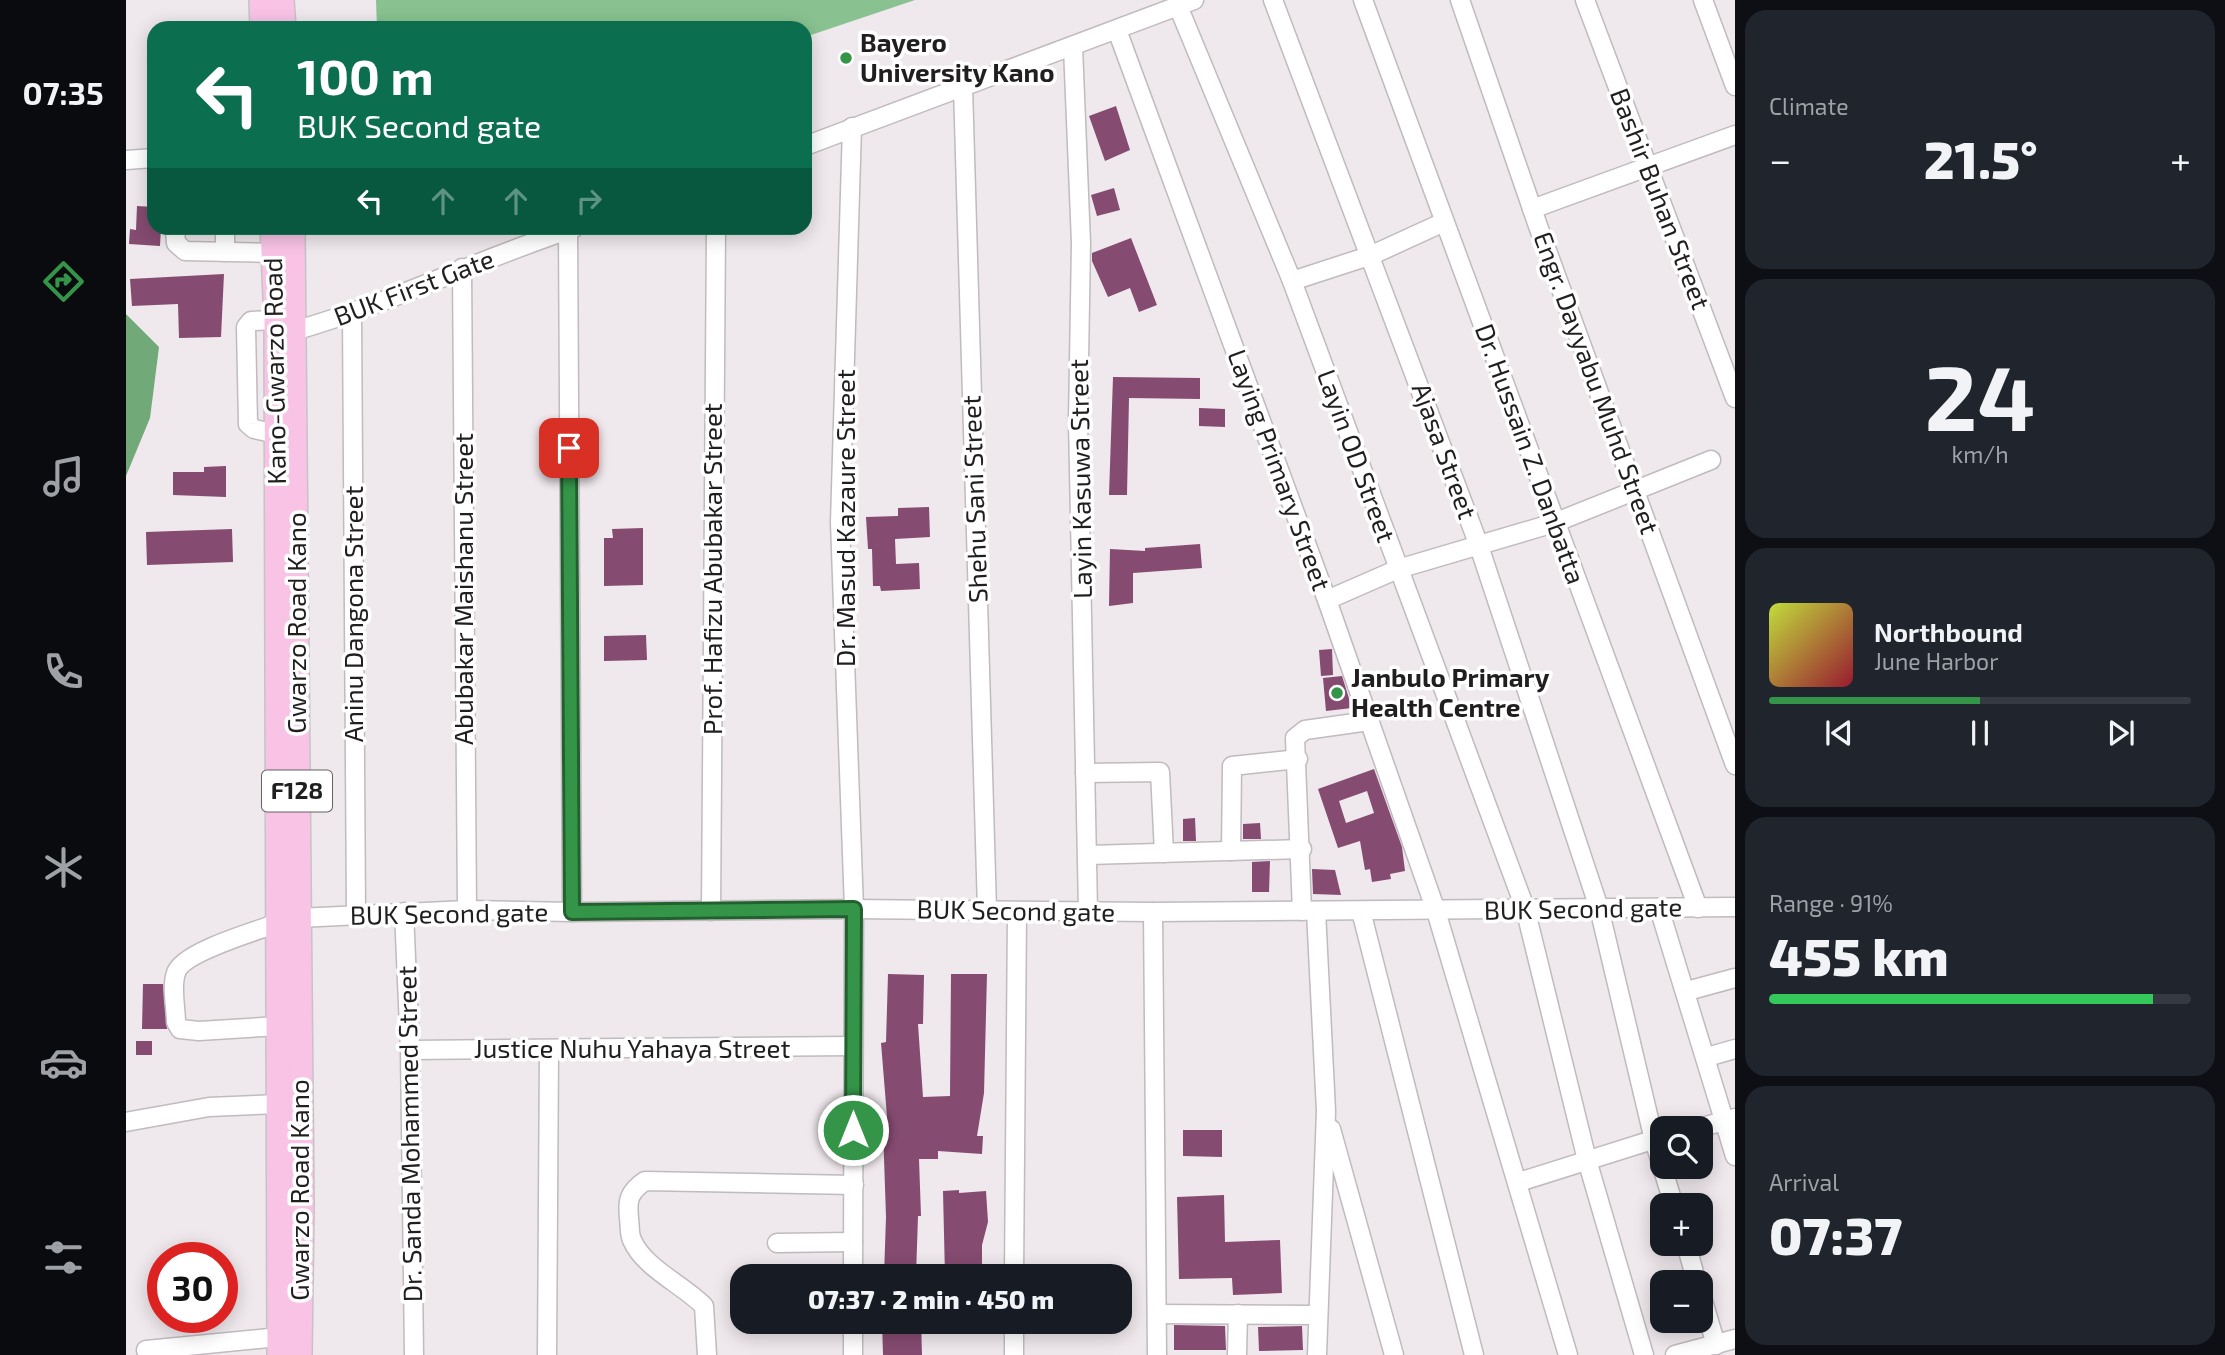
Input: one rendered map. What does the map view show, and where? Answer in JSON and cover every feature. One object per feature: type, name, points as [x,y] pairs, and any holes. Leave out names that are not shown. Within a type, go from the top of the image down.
[{"type":"main road","points":[[261,0],[262,21]]},
{"type":"main road","points":[[282,0],[284,21]]},
{"type":"main road","name":"Kano-Gwarzo Road","points":[[272,235],[285,326],[276,433],[288,921],[278,1026],[279,1346]]},
{"type":"main road","name":"Gwarzo Road Kano","points":[[292,235],[285,326],[297,401],[288,921],[302,1205],[300,1355]]},
{"type":"street","name":"Ajasa Street","points":[[1273,0],[1372,255],[1478,543],[1599,908],[1652,1116]]},
{"type":"street","name":"Dr. Hussain Z. Danbatta","points":[[1363,0],[1698,908]]},
{"type":"street","name":"Engr. Dayyabu Muhd Street","points":[[1460,0],[1532,209],[1735,765]]},
{"type":"street","name":"Bashir Buhan Street","points":[[1585,0],[1735,398]]},
{"type":"street","points":[[1703,0],[1728,48],[1735,86]]},
{"type":"street","points":[[812,143],[1186,3]]},
{"type":"street","name":"Layin OD Street","points":[[1186,3],[1525,908],[1587,1160],[1644,1355]]},
{"type":"street","name":"Laying Primary Street","points":[[1117,30],[1326,600],[1436,911],[1519,1182],[1568,1355]]},
{"type":"street","name":"Layin Kasuwa Street","points":[[1073,47],[1081,243],[1079,421],[1088,912]]},
{"type":"street","name":"Shehu Sani Street","points":[[963,87],[987,910]]},
{"type":"street","name":"Dr. Masud Kazaure Street","points":[[852,127],[841,522],[854,909],[853,1264]]},
{"type":"street","points":[[1532,209],[1647,164],[1735,135]]},
{"type":"street","points":[[126,160],[147,158]]},
{"type":"street","points":[[1292,281],[1372,255],[1444,222]]},
{"type":"street","points":[[175,235],[176,243],[185,251],[273,253]]},
{"type":"street","points":[[225,235],[225,252]]},
{"type":"street","name":"BUK First Gate","points":[[285,326],[352,314],[462,268],[554,235]]},
{"type":"street","points":[[571,235],[572,912]]},
{"type":"street","name":"Prof. Hafizu Abubakar Street","points":[[710,911],[716,235]]},
{"type":"street","name":"Abubakar Maishanu Street","points":[[462,268],[467,910]]},
{"type":"street","name":"Aninu Dangona Street","points":[[352,314],[356,915]]},
{"type":"street","points":[[1326,600],[1398,569],[1478,543],[1555,523],[1711,460]]},
{"type":"street","points":[[1317,1355],[1326,1111],[1302,849],[1295,738],[1298,733],[1369,721]]},
{"type":"street","points":[[1231,851],[1230,772],[1233,766],[1298,760]]},
{"type":"street","points":[[1085,773],[1160,772],[1164,853]]},
{"type":"street","points":[[1088,855],[1302,849]]},
{"type":"street","name":"BUK Second gate","points":[[278,1026],[186,1032],[176,1023],[175,975],[178,967],[191,957],[288,921],[404,912],[854,909],[1017,912],[1436,911],[1735,907]]},
{"type":"street","points":[[1659,908],[1730,1119],[1735,1156]]},
{"type":"street","points":[[1361,911],[1474,1355]]},
{"type":"street","name":"Dr. Sanda Mohammed Street","points":[[404,912],[411,1050],[414,1355]]},
{"type":"street","points":[[1014,1264],[1017,912]]},
{"type":"street","points":[[1153,912],[1157,1355]]},
{"type":"street","points":[[1687,991],[1735,978]]},
{"type":"street","name":"Justice Nuhu Yahaya Street","points":[[411,1050],[853,1046]]},
{"type":"street","points":[[547,1355],[549,1049]]},
{"type":"street","points":[[1707,1057],[1735,1049]]},
{"type":"street","points":[[126,1122],[209,1107],[279,1104]]},
{"type":"street","points":[[1326,1111],[1394,1355]]},
{"type":"street","points":[[1713,1124],[1730,1119]]},
{"type":"street","points":[[1519,1182],[1650,1140]]},
{"type":"street","points":[[707,1355],[704,1306],[686,1288],[649,1263],[631,1239],[627,1203],[632,1190],[645,1181],[854,1185]]},
{"type":"street","points":[[777,1243],[853,1242]]},
{"type":"street","points":[[1157,1314],[1318,1315]]},
{"type":"street","points":[[1237,1355],[1238,1314]]},
{"type":"street","points":[[1712,1333],[1716,1345]]},
{"type":"street","points":[[853,1334],[853,1355]]},
{"type":"street","points":[[1014,1334],[1014,1355]]},
{"type":"street","points":[[1675,1355],[1694,1353],[1735,1339]]},
{"type":"street","points":[[146,1350],[279,1346]]},
{"type":"shaded area","points":[[376,0],[915,0],[812,35],[812,21],[377,21]]},
{"type":"shaded area","points":[[126,314],[159,347],[150,418],[126,476]]},
{"type":"building","points":[[1116,106],[1130,150],[1105,161],[1089,116]]},
{"type":"building","points":[[1114,188],[1120,210],[1097,216],[1091,195]]},
{"type":"building","points":[[137,206],[147,207],[147,235],[161,235],[160,246],[129,244],[130,229],[136,230]]},
{"type":"building","points":[[1131,238],[1157,305],[1139,312],[1130,288],[1108,297],[1092,261],[1092,253]]},
{"type":"building","points":[[224,274],[221,337],[179,338],[178,304],[132,306],[130,279]]},
{"type":"building","points":[[1113,377],[1200,378],[1200,399],[1129,398],[1127,495],[1109,495]]},
{"type":"building","points":[[1199,408],[1225,409],[1225,427],[1199,426]]},
{"type":"building","points":[[226,466],[226,497],[173,495],[173,472],[204,472],[204,467]]},
{"type":"building","points":[[929,507],[930,537],[895,539],[896,564],[919,563],[920,589],[881,591],[880,586],[873,586],[872,549],[868,549],[866,517],[898,516],[898,508]]},
{"type":"building","points":[[643,528],[643,585],[604,586],[604,538],[613,538],[612,529]]},
{"type":"building","points":[[232,529],[233,562],[147,565],[146,532]]},
{"type":"building","points":[[1200,544],[1202,568],[1133,573],[1133,603],[1109,606],[1110,549],[1145,551],[1145,548]]},
{"type":"building","points":[[646,635],[647,660],[604,661],[604,636]]},
{"type":"building","points":[[1332,649],[1333,675],[1321,676],[1319,650]]},
{"type":"building","name":"Janbulo Primary Health Centre","points":[[1342,676],[1352,708],[1326,711],[1323,678]]},
{"type":"building","points":[[1374,769],[1402,847],[1405,871],[1390,874],[1391,879],[1372,882],[1370,869],[1365,870],[1360,841],[1338,848],[1318,789]],"holes":[[[1367,791],[1374,813],[1346,823],[1339,801]]]},
{"type":"building","points":[[1195,818],[1196,841],[1183,841],[1183,819]]},
{"type":"building","points":[[1260,823],[1261,839],[1243,839],[1243,824]]},
{"type":"building","points":[[1270,861],[1269,892],[1252,892],[1252,862]]},
{"type":"building","points":[[1312,869],[1335,870],[1341,895],[1313,894]]},
{"type":"building","points":[[888,974],[924,975],[923,1024],[918,1024],[923,1097],[950,1096],[951,974],[987,974],[984,1093],[977,1136],[983,1136],[982,1154],[938,1151],[938,1159],[919,1159],[921,1216],[918,1216],[916,1264],[884,1264],[883,1129],[888,1129],[881,1043],[886,1042]]},
{"type":"building","points":[[143,984],[163,984],[167,1029],[142,1029]]},
{"type":"building","points":[[136,1041],[152,1041],[152,1055],[136,1055]]},
{"type":"building","points":[[1183,1130],[1222,1130],[1222,1157],[1183,1156]]},
{"type":"building","points":[[943,1191],[986,1191],[988,1222],[982,1245],[982,1264],[945,1264]]},
{"type":"building","points":[[1224,1195],[1225,1242],[1280,1240],[1282,1293],[1233,1295],[1232,1278],[1179,1279],[1177,1197]]},
{"type":"building","points":[[1174,1325],[1225,1326],[1226,1350],[1174,1350]]},
{"type":"building","points":[[1302,1326],[1303,1350],[1259,1351],[1258,1327]]},
{"type":"building","points":[[882,1334],[921,1334],[922,1355],[883,1355]]},
{"type":"place","name":"Bayero University Kano","points":[[846,58]]},
{"type":"place","name":"Janbulo Primary Health Centre","points":[[1337,693]]},
{"type":"route","points":[[569,448],[572,912],[854,909],[853,1130]]}]
